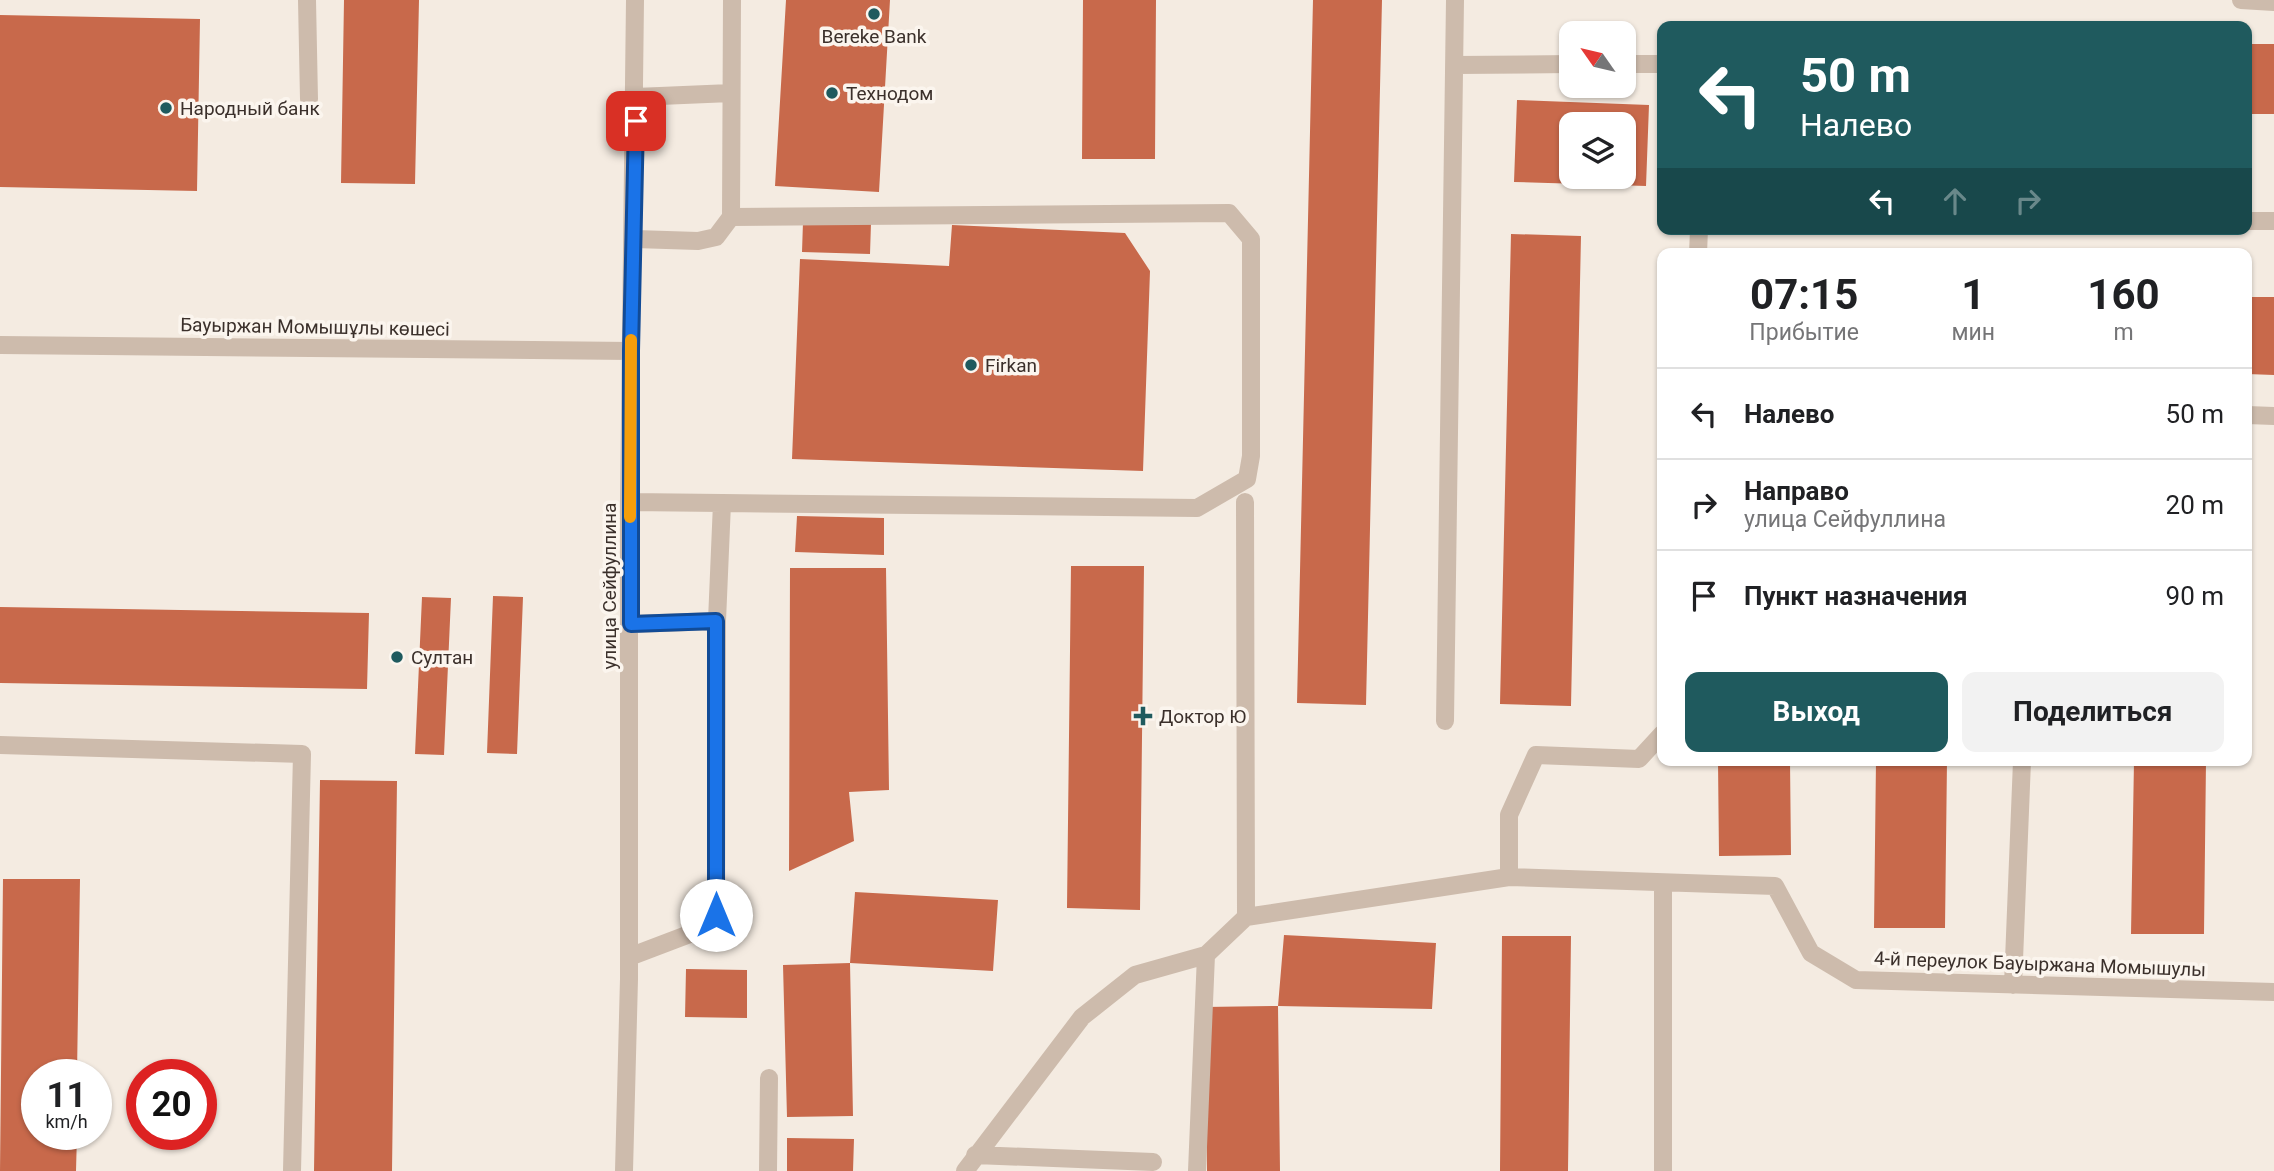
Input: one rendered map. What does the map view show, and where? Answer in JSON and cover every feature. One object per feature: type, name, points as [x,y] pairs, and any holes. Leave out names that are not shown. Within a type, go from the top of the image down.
[{"type":"street","points":[[307,0],[309,99]]},
{"type":"street","name":"улица Сейфуллина","points":[[624,1171],[629,957],[629,502],[635,239],[635,0]]},
{"type":"street","points":[[635,239],[698,241],[716,237],[731,217],[732,0]]},
{"type":"street","points":[[1445,721],[1455,0]]},
{"type":"street","points":[[2241,0],[2274,2]]},
{"type":"street","points":[[1456,65],[1559,64]]},
{"type":"street","points":[[1636,64],[1657,64]]},
{"type":"street","points":[[636,97],[731,93]]},
{"type":"street","points":[[629,502],[1197,508],[1247,479],[1251,456],[1251,239],[1229,213],[731,217]]},
{"type":"street","points":[[2252,221],[2274,221]]},
{"type":"street","name":"Бауыржан Момышұлы көшесі","points":[[0,345],[631,351]]},
{"type":"street","points":[[2252,415],[2274,416]]},
{"type":"street","points":[[965,1171],[1082,1017],[1135,975],[1206,955],[1246,917],[1245,502]]},
{"type":"street","points":[[629,957],[708,927],[716,915],[716,621],[722,503]]},
{"type":"street","points":[[631,624],[716,621]]},
{"type":"street","points":[[1509,877],[1509,815],[1536,755],[1639,759],[1657,739]]},
{"type":"street","points":[[0,745],[303,754],[292,1171]]},
{"type":"street","points":[[2014,985],[2022,766]]},
{"type":"street","name":"4-й переулок Бауыржана Момышулы","points":[[1246,917],[1509,877],[1775,886],[1811,953],[1856,980],[2274,992]]},
{"type":"street","points":[[1663,884],[1663,1171]]},
{"type":"street","points":[[1197,1171],[1206,955]]},
{"type":"street","points":[[768,1171],[769,1078]]},
{"type":"street","points":[[975,1155],[1153,1162]]},
{"type":"building","points":[[344,0],[419,0],[415,184],[341,183]]},
{"type":"building","name":"Технодом","points":[[786,0],[890,0],[879,192],[775,186]]},
{"type":"building","points":[[1083,0],[1156,0],[1155,159],[1082,159]]},
{"type":"building","points":[[1313,0],[1382,0],[1366,705],[1297,703]]},
{"type":"building","points":[[0,15],[200,19],[197,191],[0,187]]},
{"type":"building","points":[[2252,44],[2274,44],[2274,114],[2252,114]]},
{"type":"building","points":[[1517,100],[1649,105],[1646,186],[1636,186],[1636,112],[1559,112],[1559,183],[1514,182]]},
{"type":"building","points":[[803,222],[871,223],[870,254],[802,252]]},
{"type":"building","name":"Firkan","points":[[952,225],[1125,233],[1150,271],[1143,471],[792,459],[800,259],[949,266]]},
{"type":"building","points":[[1511,234],[1581,236],[1571,706],[1500,704]]},
{"type":"building","points":[[2252,297],[2274,297],[2274,375],[2252,374]]},
{"type":"building","points":[[797,516],[884,518],[884,555],[795,552]]},
{"type":"building","points":[[1071,566],[1144,566],[1140,910],[1067,908]]},
{"type":"building","points":[[790,568],[886,568],[889,790],[849,792],[854,841],[789,871]]},
{"type":"building","points":[[493,596],[523,597],[517,754],[487,753]]},
{"type":"building","points":[[422,597],[451,598],[444,755],[415,754]]},
{"type":"building","points":[[0,607],[369,613],[367,689],[0,683]]},
{"type":"building","points":[[1718,766],[1790,766],[1791,855],[1719,856]]},
{"type":"building","points":[[1876,766],[1947,766],[1945,928],[1874,928]]},
{"type":"building","points":[[2134,766],[2206,766],[2204,934],[2131,934]]},
{"type":"building","points":[[320,780],[397,781],[392,1171],[314,1171]]},
{"type":"building","points":[[3,879],[80,879],[77,1059],[21,1059],[21,1150],[77,1150],[76,1171],[0,1171]]},
{"type":"building","points":[[855,892],[998,900],[993,971],[850,963]]},
{"type":"building","points":[[1284,935],[1436,943],[1432,1009],[1278,1006]]},
{"type":"building","points":[[1502,936],[1571,936],[1568,1171],[1500,1171]]},
{"type":"building","points":[[850,963],[853,1116],[787,1117],[783,965]]},
{"type":"building","points":[[686,969],[747,970],[747,1018],[685,1017]]},
{"type":"building","points":[[1278,1006],[1280,1171],[1207,1171],[1205,1007]]},
{"type":"building","points":[[787,1138],[854,1139],[853,1171],[787,1171]]},
{"type":"slow traffic","points":[[630,517],[631,340]]},
{"type":"place","name":"Bereke Bank","points":[[874,14]]},
{"type":"place","name":"Технодом","points":[[832,93]]},
{"type":"place","name":"Народный банк","points":[[166,108]]},
{"type":"place","name":"Firkan","points":[[971,365]]},
{"type":"place","name":"Султан","points":[[397,657]]},
{"type":"place","name":"Доктор Ю","points":[[1143,716]]},
{"type":"route","points":[[636,121],[629,502],[631,624],[716,621],[716,915]]}]
